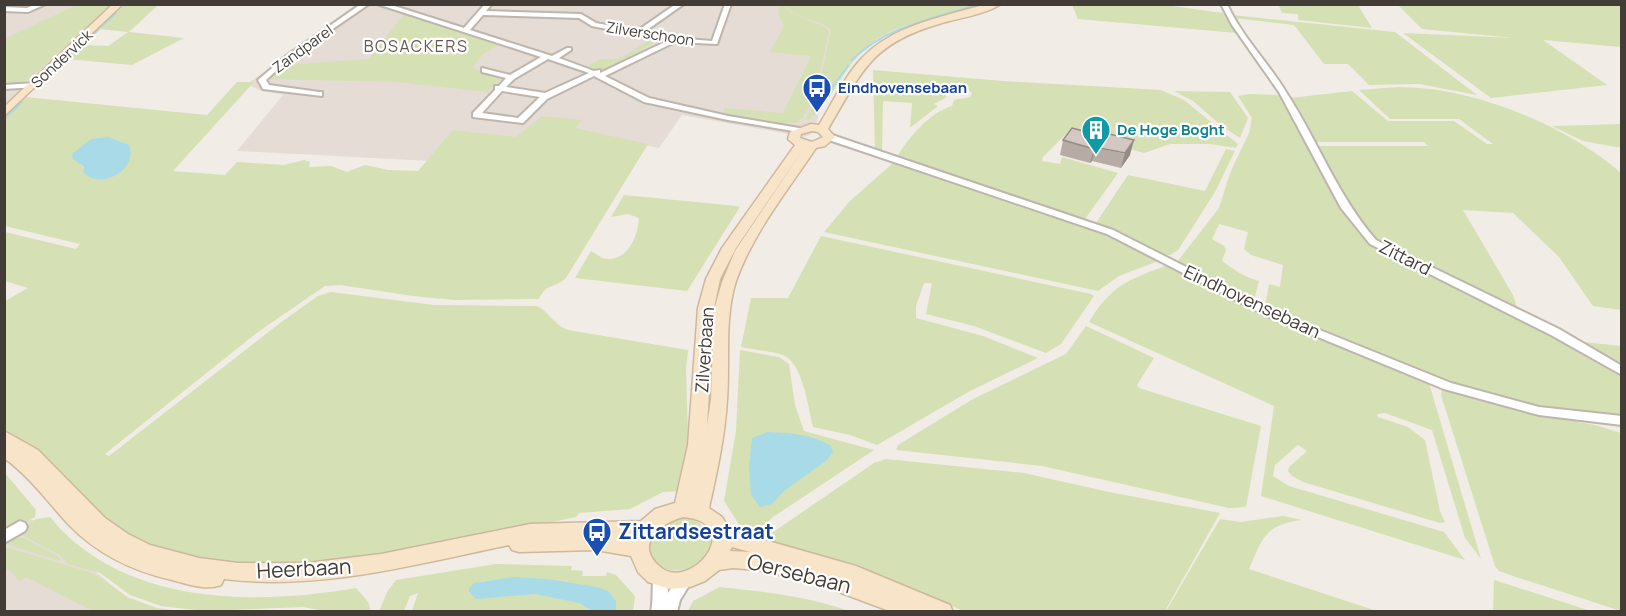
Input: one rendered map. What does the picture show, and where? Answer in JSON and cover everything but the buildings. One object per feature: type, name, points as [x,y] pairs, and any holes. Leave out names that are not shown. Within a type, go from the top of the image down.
[{"type":"main road","name":"Sondervick","points":[[4,112],[119,4]]},
{"type":"main road","name":"Zilverbaan","points":[[691,510],[713,447],[719,399],[722,309],[729,282],[742,251],[855,62],[872,44],[906,27],[986,4]]},
{"type":"main road","name":"Zilverbaan","points":[[812,136],[863,62],[879,46],[914,28],[997,4]]},
{"type":"main road","name":"Heerbaan","points":[[4,437],[32,455],[98,524],[121,540],[146,552],[199,567],[238,572],[307,572],[381,563],[530,532],[574,529],[645,529]]},
{"type":"main road","name":"Heerbaan","points":[[4,448],[27,464],[87,531],[103,542],[144,564],[192,577],[231,581],[311,581],[534,542],[596,542],[638,549]]},
{"type":"main road","points":[[691,510],[716,521],[723,536],[722,549],[704,572],[686,579],[660,577],[644,565],[638,549],[645,529],[660,515],[691,510]]},
{"type":"main road","name":"Oersebaan","points":[[723,536],[847,572],[893,589],[944,612]]},
{"type":"main road","name":"Oersebaan","points":[[714,562],[736,559],[799,571],[855,587],[915,612]]},
{"type":"street","points":[[4,9],[28,10],[43,4]]},
{"type":"street","name":"Zandparel","points":[[319,94],[266,87],[262,80],[288,58],[366,4]]},
{"type":"street","name":"Eindhovensebaan","points":[[380,4],[599,74],[647,100],[855,147],[1110,231],[1271,314],[1448,386],[1539,411],[1572,417],[1622,421]]},
{"type":"street","points":[[464,31],[489,4]]},
{"type":"street","points":[[540,15],[547,4]]},
{"type":"street","points":[[620,40],[681,4]]},
{"type":"street","name":"Zilverschoon","points":[[482,13],[584,16],[594,25],[674,40],[715,43],[728,4]]},
{"type":"street","name":"Zittard","points":[[1224,4],[1284,92],[1345,206],[1359,228],[1373,242],[1555,333],[1622,371]]},
{"type":"street","points":[[568,49],[511,77],[498,88],[476,115],[520,121],[547,96],[674,40]]},
{"type":"street","points":[[485,70],[511,77]]},
{"type":"street","points":[[4,87],[35,85]]},
{"type":"street","points":[[498,88],[547,96]]},
{"type":"street","points":[[4,537],[20,527]]},
{"type":"street","points":[[658,612],[661,598],[660,577]]},
{"type":"street","points":[[669,612],[673,598],[686,579]]},
{"type":"shaded area","points":[[794,4],[841,27],[814,132],[805,137],[682,115],[659,148],[569,130],[521,143],[432,161],[237,151],[283,95],[259,90],[247,84],[359,5]]},
{"type":"shaded area","points":[[5,5],[115,5],[92,22],[5,106]]},
{"type":"shaded area","points":[[4,512],[33,520],[139,608],[147,611],[5,611]]},
{"type":"green space","points":[[125,4],[158,5],[129,32],[184,38],[132,65],[66,59],[81,45],[108,46],[128,32],[99,29]]},
{"type":"green space","points":[[1158,4],[1223,13],[1237,33],[1078,19],[1072,5]]},
{"type":"green space","points":[[77,5],[111,5],[28,80],[5,85],[4,39]]},
{"type":"green space","points":[[780,5],[784,5],[790,12],[825,27],[829,31],[813,102],[796,123],[774,123],[723,114],[725,108],[783,113],[811,56],[770,52],[784,26],[778,13]]},
{"type":"green space","points":[[786,5],[983,5],[906,25],[877,39],[854,61],[826,102],[808,121],[806,118],[816,102],[831,30],[820,23],[794,14]]},
{"type":"green space","points":[[1261,5],[1358,5],[1372,28],[1298,20],[1298,14],[1282,13],[1279,6]]},
{"type":"green space","points":[[1398,5],[1621,5],[1621,47],[1543,40],[1607,85],[1491,98],[1403,33],[1514,38],[1422,29]]},
{"type":"green space","points":[[404,14],[498,45],[483,54],[472,68],[502,77],[487,92],[397,82],[266,79],[284,65],[369,59]]},
{"type":"green space","points":[[1232,15],[1395,32],[1477,95],[1419,84],[1369,85],[1348,64],[1324,64],[1294,25],[1234,18]]},
{"type":"green space","points":[[651,39],[657,41],[602,72],[586,67],[601,59],[619,59]]},
{"type":"green space","points":[[873,70],[1003,81],[1161,90],[1184,100],[1238,144],[1236,148],[1209,144],[1170,144],[1144,153],[1068,132],[1043,157],[1042,161],[1060,164],[1062,157],[1118,173],[1085,219],[898,159],[897,157],[907,142],[928,120],[952,106],[954,100],[970,97],[972,93],[967,90],[947,89],[944,94],[947,97],[934,104],[938,106],[910,128],[912,103],[883,101],[882,154],[875,152]]},
{"type":"green space","points":[[237,82],[254,82],[173,171],[225,175],[237,162],[284,165],[304,160],[310,162],[309,167],[331,166],[347,172],[365,165],[388,170],[418,171],[453,130],[516,137],[542,116],[582,120],[575,128],[648,144],[566,278],[545,290],[539,299],[454,300],[340,285],[325,286],[258,332],[105,454],[109,456],[280,323],[318,296],[331,292],[434,305],[537,306],[568,330],[688,350],[686,370],[688,436],[680,491],[663,492],[630,509],[579,513],[576,517],[362,563],[233,568],[147,546],[101,522],[37,453],[5,431],[5,301],[28,288],[5,281],[5,232],[76,249],[80,244],[5,226],[5,116],[25,97],[207,115]],"holes":[[[84,147],[113,176],[95,179],[72,154]]]},
{"type":"green space","points":[[1399,87],[1457,94],[1517,112],[1574,139],[1621,173],[1621,310],[1593,306],[1559,257],[1513,213],[1463,210],[1513,295],[1518,310],[1373,237],[1357,217],[1316,146],[1428,146],[1424,142],[1313,142],[1290,98],[1352,91],[1388,121],[1454,121],[1487,144],[1493,144],[1459,119],[1390,119],[1359,90]]},
{"type":"green space","points":[[1174,91],[1230,92],[1248,118],[1240,138],[1223,127],[1193,101]]},
{"type":"green space","points":[[1278,95],[1351,220],[1366,240],[1391,257],[1524,321],[1621,377],[1621,420],[1535,406],[1451,385],[1380,359],[1265,306],[1269,284],[1280,287],[1283,265],[1251,255],[1244,249],[1248,232],[1219,224],[1212,239],[1224,246],[1226,250],[1222,261],[1244,275],[1259,281],[1254,301],[1177,262],[1219,208],[1230,173],[1249,133],[1252,118],[1238,96]]},
{"type":"green space","points":[[1621,124],[1621,147],[1583,141],[1552,126]]},
{"type":"green space","points":[[1226,149],[1235,151],[1215,192],[1178,250],[1170,255],[1162,255],[1096,223],[1128,175],[1205,191]]},
{"type":"green space","points":[[893,163],[1094,229],[1158,261],[1119,276],[1098,291],[824,232],[850,201]]},
{"type":"green space","points":[[624,195],[740,207],[687,291],[575,278],[591,251],[603,258],[615,258],[627,251],[631,245],[637,232],[639,218],[628,214],[611,217]]},
{"type":"green space","points":[[821,236],[1094,296],[1061,344],[1046,353],[974,326],[926,314],[932,283],[924,283],[916,306],[916,318],[983,336],[1038,358],[970,391],[877,445],[850,435],[813,427],[804,386],[790,360],[783,355],[741,347],[751,298],[788,298]]},
{"type":"green space","points":[[1165,266],[1349,350],[1429,383],[1481,559],[1465,538],[1432,430],[1385,413],[1377,414],[1378,417],[1408,427],[1425,440],[1440,511],[1445,522],[1440,523],[1303,482],[1288,471],[1289,467],[1307,451],[1298,445],[1275,465],[1273,476],[1289,486],[1444,532],[1465,560],[1261,496],[1274,406],[1089,322],[1105,300],[1121,286]]},
{"type":"green space","points":[[1086,326],[1154,358],[1137,385],[1139,388],[1261,426],[1246,507],[1229,508],[1042,466],[896,450],[898,445],[973,399],[1066,354]]},
{"type":"green space","points":[[1575,341],[1621,346],[1621,368]]},
{"type":"green space","points":[[740,350],[779,357],[789,364],[795,405],[804,431],[874,450],[773,517],[743,543],[738,523],[724,501],[736,431]]},
{"type":"green space","points":[[1442,388],[1540,415],[1595,425],[1621,433],[1621,611],[1499,571],[1495,566],[1441,395]]},
{"type":"green space","points":[[886,459],[1024,473],[1220,513],[1165,611],[963,611],[928,595],[760,541],[874,463]]},
{"type":"green space","points":[[5,473],[36,510],[35,517],[5,534]]},
{"type":"green space","points":[[1283,516],[1302,520],[1280,525],[1267,534],[1249,569],[1377,611],[1166,611],[1220,519],[1241,522]]},
{"type":"green space","points":[[50,517],[80,546],[114,568],[151,583],[191,592],[232,597],[316,594],[356,588],[368,602],[371,611],[325,611],[303,607],[204,611],[161,606],[130,595],[100,573],[68,564],[60,555],[23,536],[9,536],[36,519]]},
{"type":"green space","points":[[686,517],[698,522],[708,530],[712,540],[708,553],[693,567],[686,569],[670,570],[659,566],[652,558],[650,548],[652,537],[670,520]]},
{"type":"green space","points":[[6,538],[23,538],[58,556],[61,561],[5,544]]},
{"type":"green space","points":[[5,547],[89,572],[103,579],[127,597],[157,608],[180,611],[93,611],[26,577],[20,581],[5,567]]},
{"type":"green space","points":[[496,564],[572,566],[571,570],[583,571],[582,576],[606,576],[607,572],[616,575],[635,596],[633,611],[616,611],[616,601],[572,585],[527,578],[511,578],[475,584],[469,588],[469,592],[486,597],[515,594],[555,596],[575,601],[592,611],[412,611],[418,593],[410,596],[404,611],[379,612],[387,592],[396,580]]},
{"type":"green space","points":[[1494,580],[1591,611],[1493,611]]},
{"type":"green space","points":[[720,587],[801,598],[849,611],[688,611],[693,601]]},
{"type":"water","points":[[108,137],[129,145],[131,154],[128,162],[116,175],[99,179],[90,177],[83,172],[84,167],[73,159],[72,154],[91,139]]},
{"type":"water","points":[[768,432],[816,439],[831,446],[833,452],[827,460],[784,491],[772,504],[760,507],[751,495],[749,467],[752,438]]},
{"type":"water","points":[[514,577],[548,579],[597,587],[608,591],[616,601],[616,611],[592,611],[579,603],[535,594],[476,599],[469,592],[469,588],[474,583]]},
{"type":"waterway","points":[[852,60],[866,48],[896,31],[979,4]]},
{"type":"waterway","points":[[993,8],[1003,4]]},
{"type":"waterway","points":[[101,27],[116,13]]},
{"type":"waterway","points":[[92,36],[99,29]]},
{"type":"waterway","points":[[86,41],[91,37]]},
{"type":"waterway","points":[[825,97],[848,66]]},
{"type":"waterway","points":[[4,119],[22,102]]},
{"type":"place","name":"Eindhovensebaan","points":[[817,114]]},
{"type":"place","name":"De Hoge Boght","points":[[1096,156]]},
{"type":"place","name":"Zittardsestraat","points":[[597,558]]},
{"type":"district","name":"BOSACKERS","points":[[416,46]]}]
